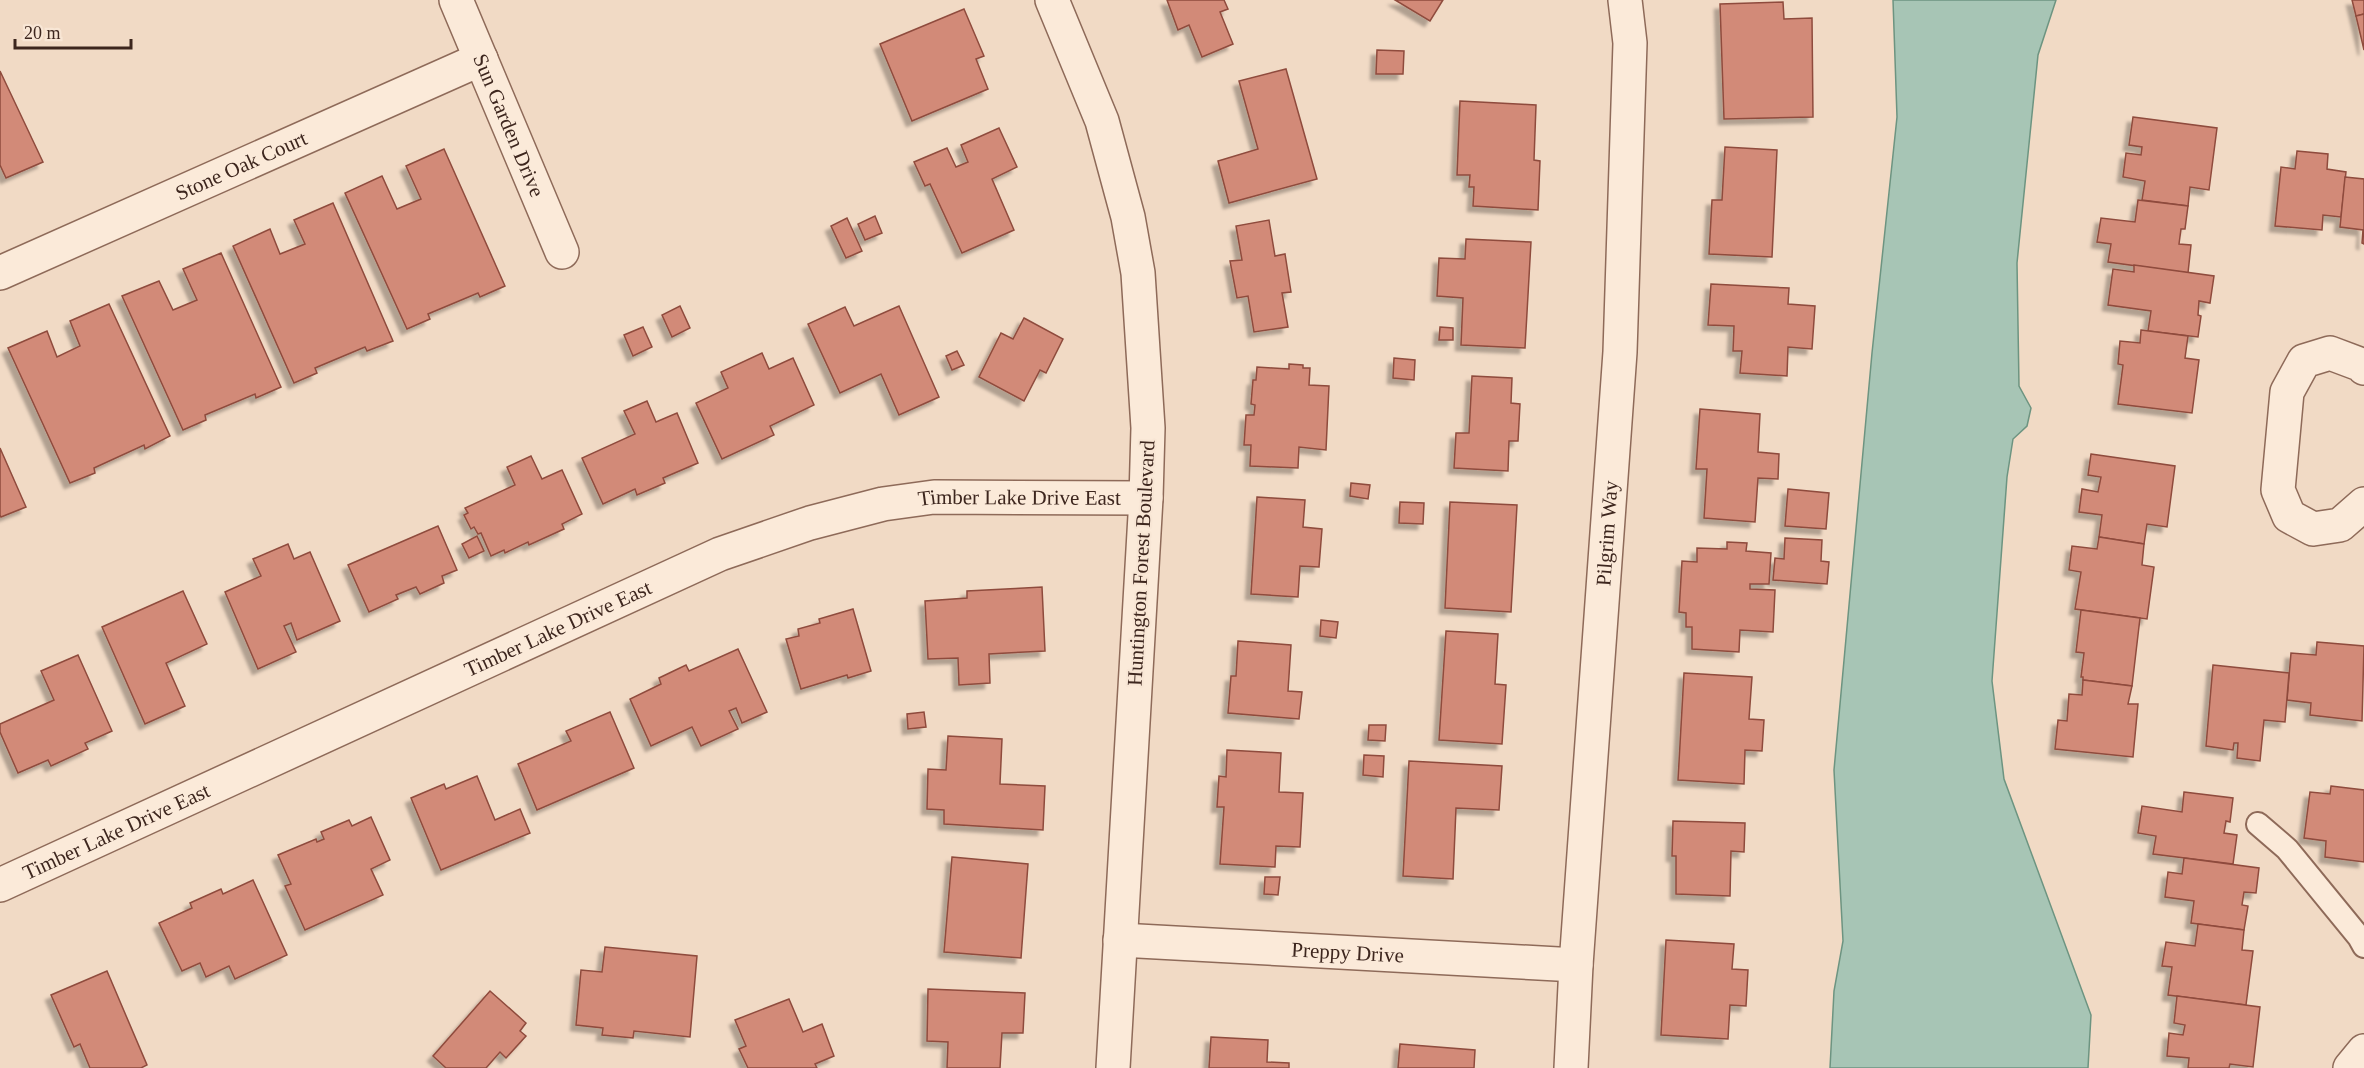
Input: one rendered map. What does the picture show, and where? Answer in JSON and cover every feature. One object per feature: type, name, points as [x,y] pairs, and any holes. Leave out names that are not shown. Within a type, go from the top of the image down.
[{"type":"street","name":"Sun Garden Drive","points":[[456,0],[562,252]]},
{"type":"street","name":"Huntington Forest Boulevard","points":[[1052,0],[1102,121],[1128,217],[1138,273],[1146,392],[1148,428],[1146,498],[1113,1068]]},
{"type":"street","name":"Pilgrim Way","points":[[1571,1068],[1576,965],[1620,352],[1630,43],[1625,0]]},
{"type":"street","name":"Stone Oak Court","points":[[0,273],[481,59]]},
{"type":"street","points":[[2364,368],[2362,365],[2330,353],[2304,361],[2286,392],[2278,490],[2289,516],[2313,529],[2340,525],[2364,504]]},
{"type":"street","name":"Timber Lake Drive East","points":[[0,885],[720,554],[798,527],[883,504],[934,496],[1146,498]]},
{"type":"street","name":"Preppy Drive","points":[[1120,940],[1576,965]]},
{"type":"street","points":[[2350,1068],[2364,1051]]},
{"type":"lane","points":[[2258,824],[2287,849],[2364,946]]},
{"type":"shaded area","points":[[1893,0],[2056,0],[2038,55],[2017,263],[2019,386],[2031,408],[2027,426],[2013,439],[2007,477],[1992,681],[2004,779],[2091,1015],[2088,1068],[1830,1068],[1834,991],[1843,941],[1834,770],[1872,353],[1897,117]]},
{"type":"building","points":[[1167,0],[1224,0],[1228,9],[1220,12],[1233,44],[1202,57],[1189,25],[1178,30]]},
{"type":"building","points":[[1395,0],[1443,0],[1430,21]]},
{"type":"building","points":[[2352,0],[2364,0],[2364,14],[2356,16]]},
{"type":"building","points":[[1783,2],[1784,19],[1812,18],[1813,117],[1724,119],[1720,4]]},
{"type":"building","points":[[964,9],[984,56],[976,59],[988,89],[912,121],[880,44]]},
{"type":"building","points":[[2364,14],[2364,50],[2356,16]]},
{"type":"building","points":[[1377,50],[1404,51],[1403,74],[1376,74]]},
{"type":"building","points":[[1286,69],[1317,179],[1229,203],[1218,161],[1258,149],[1239,81]]},
{"type":"building","points":[[0,71],[43,162],[6,178],[0,165]]},
{"type":"building","points":[[1460,101],[1536,105],[1534,160],[1540,161],[1538,210],[1473,206],[1474,187],[1469,187],[1470,175],[1457,175]]},
{"type":"building","points":[[2133,117],[2217,128],[2209,190],[2190,187],[2188,206],[2142,200],[2145,181],[2123,177],[2126,153],[2141,155],[2142,147],[2129,145]]},
{"type":"building","points":[[999,128],[1017,167],[992,179],[1014,230],[962,253],[930,184],[925,186],[914,162],[947,148],[956,167],[968,162],[961,145]]},
{"type":"building","points":[[1725,147],[1777,150],[1772,257],[1709,254],[1712,200],[1722,200]]},
{"type":"building","points":[[444,149],[505,286],[480,297],[478,293],[428,314],[430,319],[407,329],[345,193],[382,176],[397,209],[421,199],[406,166]]},
{"type":"building","points":[[2297,151],[2328,154],[2327,169],[2346,172],[2341,217],[2323,215],[2322,230],[2275,226],[2281,167],[2295,169]]},
{"type":"building","points":[[2345,177],[2364,179],[2364,244],[2362,243],[2363,230],[2340,227]]},
{"type":"building","points":[[2138,200],[2188,206],[2185,229],[2181,229],[2179,244],[2191,245],[2188,273],[2108,262],[2111,244],[2097,242],[2101,218],[2135,222]]},
{"type":"building","points":[[333,203],[393,341],[367,351],[365,347],[315,368],[317,373],[294,383],[233,246],[270,229],[280,254],[305,244],[294,220]]},
{"type":"building","points":[[875,216],[882,233],[865,240],[858,224]]},
{"type":"building","points":[[847,218],[862,251],[846,258],[831,226]]},
{"type":"building","points":[[1269,220],[1275,256],[1285,254],[1291,292],[1282,293],[1288,327],[1254,332],[1248,296],[1237,298],[1230,261],[1242,260],[1236,226]]},
{"type":"building","points":[[1466,239],[1531,242],[1525,348],[1461,345],[1463,298],[1437,296],[1439,258],[1465,259]]},
{"type":"building","points":[[221,253],[281,387],[256,398],[255,394],[205,415],[206,420],[183,430],[122,296],[159,281],[173,310],[197,300],[183,269]]},
{"type":"building","points":[[2134,265],[2214,276],[2210,303],[2199,301],[2198,315],[2201,316],[2198,337],[2148,331],[2151,311],[2108,305],[2113,269],[2134,272]]},
{"type":"building","points":[[1711,284],[1789,288],[1788,304],[1815,306],[1812,349],[1788,347],[1787,376],[1740,373],[1742,351],[1733,351],[1734,326],[1708,325]]},
{"type":"building","points":[[109,304],[170,436],[145,449],[144,445],[94,468],[95,473],[70,483],[8,348],[47,331],[57,357],[80,346],[70,321]]},
{"type":"building","points":[[680,306],[690,328],[672,337],[662,315]]},
{"type":"building","points":[[899,306],[939,397],[899,415],[881,374],[840,393],[808,324],[845,307],[854,326]]},
{"type":"building","points":[[1024,318],[1063,339],[1046,373],[1040,370],[1024,401],[979,377],[1001,333],[1013,339]]},
{"type":"building","points":[[643,327],[652,347],[633,356],[624,335]]},
{"type":"building","points":[[1440,327],[1453,328],[1453,340],[1439,340]]},
{"type":"building","points":[[2141,330],[2188,336],[2185,358],[2199,360],[2192,413],[2118,404],[2123,365],[2118,364],[2120,341],[2140,343]]},
{"type":"building","points":[[957,351],[964,365],[952,370],[946,356]]},
{"type":"building","points":[[762,353],[769,369],[793,358],[814,405],[770,426],[774,435],[722,459],[696,403],[728,388],[721,372]]},
{"type":"building","points":[[1394,358],[1415,360],[1414,380],[1393,378]]},
{"type":"building","points":[[1289,364],[1310,368],[1309,385],[1329,386],[1326,450],[1299,447],[1298,468],[1250,466],[1251,445],[1244,445],[1246,415],[1254,415],[1255,405],[1251,404],[1253,380],[1256,380],[1257,367],[1289,369]]},
{"type":"building","points":[[1472,376],[1512,378],[1511,403],[1520,404],[1518,441],[1509,441],[1508,471],[1454,468],[1456,433],[1469,433]]},
{"type":"building","points":[[647,401],[656,422],[677,413],[698,463],[663,478],[665,483],[637,495],[635,489],[603,504],[582,458],[635,434],[624,411]]},
{"type":"building","points":[[1700,409],[1760,414],[1758,452],[1779,454],[1778,479],[1758,478],[1755,522],[1704,518],[1707,469],[1696,469]]},
{"type":"building","points":[[0,448],[26,507],[1,517],[0,515]]},
{"type":"building","points":[[2091,454],[2175,466],[2167,527],[2147,524],[2144,544],[2099,537],[2102,515],[2079,512],[2082,489],[2098,492],[2101,477],[2088,475]]},
{"type":"building","points":[[531,456],[542,479],[562,470],[582,514],[562,524],[564,529],[529,545],[528,542],[505,553],[504,550],[491,556],[481,533],[478,534],[474,527],[471,529],[464,515],[468,513],[465,508],[515,485],[507,467]]},
{"type":"building","points":[[1351,483],[1370,485],[1368,499],[1350,496]]},
{"type":"building","points":[[1788,489],[1829,493],[1826,529],[1785,526]]},
{"type":"building","points":[[1257,497],[1305,500],[1303,527],[1322,529],[1319,567],[1300,566],[1298,597],[1251,594]]},
{"type":"building","points":[[1400,502],[1424,503],[1423,524],[1399,523]]},
{"type":"building","points":[[1450,502],[1517,505],[1511,612],[1445,608]]},
{"type":"building","points":[[438,526],[457,570],[442,576],[444,583],[420,594],[416,587],[396,595],[398,599],[369,612],[348,565]]},
{"type":"building","points":[[477,536],[484,551],[469,558],[462,544]]},
{"type":"building","points":[[2099,537],[2144,544],[2142,565],[2154,567],[2147,619],[2075,609],[2081,572],[2069,570],[2072,546],[2097,549]]},
{"type":"building","points":[[1785,538],[1822,540],[1821,561],[1829,562],[1827,584],[1773,580],[1775,558],[1784,559]]},
{"type":"building","points":[[1727,542],[1747,543],[1746,551],[1771,553],[1769,584],[1750,584],[1750,589],[1775,590],[1773,632],[1740,630],[1739,652],[1692,649],[1692,627],[1686,627],[1686,613],[1679,612],[1682,561],[1697,562],[1697,548],[1727,549]]},
{"type":"building","points":[[288,544],[294,559],[310,552],[340,621],[297,640],[291,623],[284,626],[296,652],[258,669],[225,592],[261,576],[253,559]]},
{"type":"building","points":[[1042,587],[1045,651],[989,654],[990,683],[959,685],[958,658],[928,659],[925,601],[967,598],[967,591]]},
{"type":"building","points":[[183,591],[207,644],[166,663],[185,706],[145,724],[102,627]]},
{"type":"building","points":[[853,609],[871,671],[848,678],[847,675],[801,689],[786,639],[799,636],[798,629],[820,623],[819,619]]},
{"type":"building","points":[[2081,610],[2140,618],[2132,686],[2083,680],[2081,677],[2084,653],[2076,652]]},
{"type":"building","points":[[1321,620],[1338,622],[1336,638],[1320,636]]},
{"type":"building","points":[[1446,631],[1498,634],[1495,684],[1506,685],[1502,744],[1439,740]]},
{"type":"building","points":[[1238,641],[1291,645],[1288,691],[1302,692],[1299,719],[1228,713],[1231,676],[1236,676]]},
{"type":"building","points":[[2317,642],[2364,646],[2362,721],[2310,715],[2311,703],[2287,700],[2291,653],[2316,655]]},
{"type":"building","points":[[738,649],[767,712],[742,723],[736,708],[729,711],[738,729],[701,746],[692,727],[651,746],[630,699],[661,684],[659,678],[686,665],[689,671]]},
{"type":"building","points":[[78,655],[112,731],[85,743],[88,749],[51,766],[48,760],[18,773],[0,732],[0,724],[54,700],[41,671]]},
{"type":"building","points":[[2213,665],[2289,673],[2285,722],[2264,720],[2260,761],[2237,758],[2238,743],[2234,743],[2233,750],[2206,746]]},
{"type":"building","points":[[1684,673],[1752,677],[1749,719],[1764,720],[1762,751],[1745,750],[1744,784],[1678,780]]},
{"type":"building","points":[[2083,680],[2132,686],[2128,704],[2138,704],[2133,757],[2055,749],[2058,720],[2067,721],[2069,694],[2082,695]]},
{"type":"building","points":[[610,712],[634,768],[537,810],[518,764],[571,741],[566,731]]},
{"type":"building","points":[[924,712],[926,727],[908,729],[907,714]]},
{"type":"building","points":[[1369,725],[1386,725],[1385,741],[1368,740]]},
{"type":"building","points":[[948,736],[1002,739],[1000,784],[1045,786],[1043,830],[944,824],[944,810],[927,809],[928,769],[946,770]]},
{"type":"building","points":[[1227,750],[1281,753],[1279,792],[1303,793],[1300,847],[1276,846],[1275,867],[1220,864],[1224,807],[1217,807],[1219,776],[1226,777]]},
{"type":"building","points":[[1364,755],[1384,756],[1383,777],[1363,775]]},
{"type":"building","points":[[1409,761],[1502,766],[1499,810],[1456,808],[1453,879],[1403,876]]},
{"type":"building","points":[[477,776],[495,820],[520,809],[530,833],[441,870],[411,798],[444,784],[446,789]]},
{"type":"building","points":[[2331,786],[2364,790],[2364,862],[2325,857],[2326,841],[2304,838],[2310,792],[2330,794]]},
{"type":"building","points":[[2184,792],[2233,798],[2230,822],[2226,821],[2224,833],[2237,835],[2233,864],[2153,854],[2156,836],[2138,833],[2142,806],[2182,812]]},
{"type":"building","points":[[371,817],[390,860],[371,869],[383,895],[305,930],[285,886],[291,884],[278,855],[316,839],[317,842],[324,839],[321,832],[349,820],[352,826]]},
{"type":"building","points":[[1673,821],[1745,823],[1744,852],[1731,851],[1730,896],[1676,894],[1676,856],[1672,856]]},
{"type":"building","points":[[952,857],[1028,864],[1021,958],[944,952]]},
{"type":"building","points":[[2184,858],[2259,868],[2256,893],[2244,892],[2242,905],[2248,906],[2244,930],[2191,923],[2194,901],[2165,897],[2168,872],[2182,874]]},
{"type":"building","points":[[1265,877],[1280,877],[1278,895],[1264,894]]},
{"type":"building","points":[[253,880],[287,955],[235,979],[229,966],[206,977],[200,963],[182,971],[159,923],[192,908],[190,903],[221,889],[223,894]]},
{"type":"building","points":[[2198,924],[2244,930],[2242,950],[2253,951],[2246,1005],[2168,995],[2172,967],[2162,966],[2166,942],[2195,946]]},
{"type":"building","points":[[1666,940],[1734,944],[1732,969],[1748,970],[1746,1006],[1730,1005],[1728,1039],[1661,1035]]},
{"type":"building","points":[[605,947],[697,956],[690,1037],[634,1031],[633,1038],[602,1035],[603,1028],[576,1025],[581,970],[602,972]]},
{"type":"building","points":[[107,971],[147,1065],[141,1068],[90,1068],[80,1044],[74,1047],[51,995]]},
{"type":"building","points":[[928,989],[1025,993],[1023,1033],[1002,1033],[1000,1068],[947,1068],[948,1042],[927,1041]]},
{"type":"building","points":[[490,991],[526,1023],[520,1031],[526,1036],[506,1058],[500,1052],[486,1068],[446,1068],[433,1056]]},
{"type":"building","points":[[2177,996],[2260,1007],[2253,1067],[2230,1064],[2229,1068],[2188,1068],[2189,1058],[2167,1056],[2169,1033],[2183,1035],[2185,1025],[2174,1023]]},
{"type":"building","points":[[789,999],[803,1032],[822,1024],[834,1056],[815,1064],[817,1068],[748,1068],[739,1049],[746,1046],[735,1020]]},
{"type":"building","points":[[1211,1037],[1268,1040],[1267,1062],[1289,1063],[1289,1068],[1209,1068]]},
{"type":"building","points":[[1400,1044],[1475,1050],[1474,1068],[1398,1068]]}]
